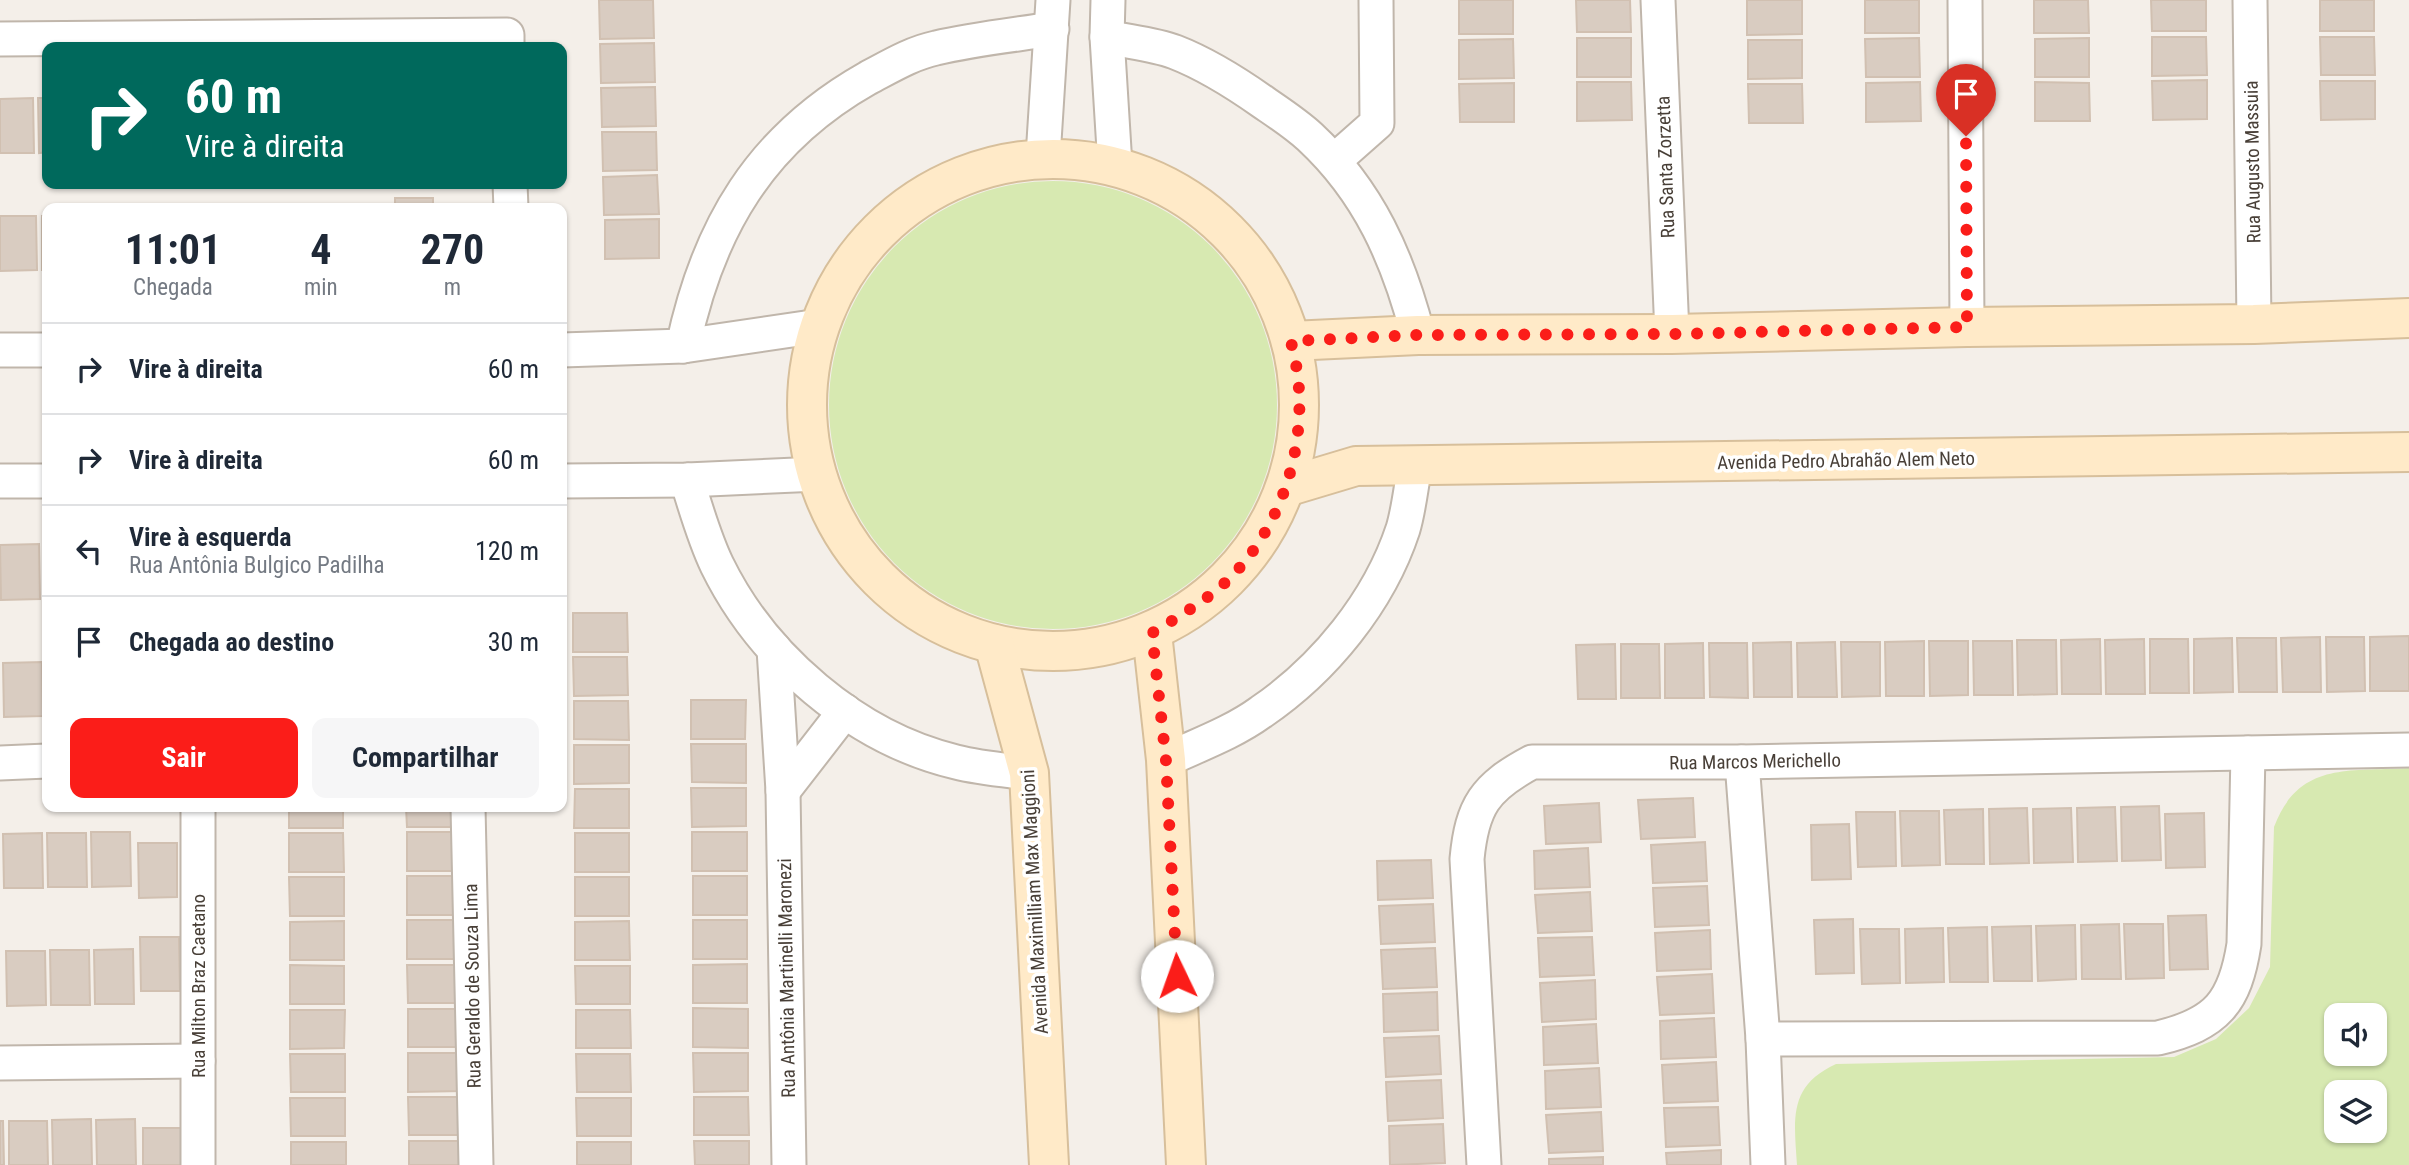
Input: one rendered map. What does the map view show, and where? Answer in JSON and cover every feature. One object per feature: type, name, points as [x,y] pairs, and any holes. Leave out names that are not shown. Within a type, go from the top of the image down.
[{"type":"street","points":[[1108,0],[1107,37],[1115,166]]},
{"type":"street","points":[[1334,161],[1377,123],[1376,0]]},
{"type":"street","name":"Rua Santa Zorzetta","points":[[1658,0],[1672,334]]},
{"type":"street","points":[[1965,0],[1967,327]]},
{"type":"street","name":"Rua Augusto Massuia","points":[[2250,0],[2254,324]]},
{"type":"street","points":[[683,346],[692,303],[707,260],[726,220],[764,165],[810,117],[846,90],[878,72],[934,48],[1053,14],[1043,157]]},
{"type":"street","points":[[1107,37],[1174,51],[1239,85],[1308,135],[1334,161],[1363,199],[1388,243],[1406,288],[1418,335]]},
{"type":"street","points":[[0,39],[507,41]]},
{"type":"street","points":[[1043,157],[1115,166],[1150,179],[1183,196],[1213,218],[1240,244],[1262,274],[1279,307],[1291,341],[1298,378],[1296,451],[1286,487],[1252,552],[1228,580],[1200,603],[1152,633],[1072,653],[994,644],[960,632],[928,615],[889,587],[849,541],[831,509],[818,474],[809,437],[807,397],[810,362],[820,326],[834,292],[853,260],[877,231],[905,207],[936,187],[970,172],[1043,157]]},
{"type":"street","points":[[1291,341],[1418,335],[1672,334],[2254,324],[2409,318]]},
{"type":"street","points":[[567,350],[683,346],[820,326]]},
{"type":"street","points":[[0,350],[42,350]]},
{"type":"street","name":"Avenida Pedro Abrahão Alem Neto","points":[[1286,487],[1356,466],[2409,452]]},
{"type":"street","points":[[1166,761],[1261,713],[1329,653],[1359,614],[1384,573],[1403,528],[1415,466]]},
{"type":"street","points":[[567,481],[687,480],[818,474]]},
{"type":"street","points":[[687,480],[717,565],[739,604],[797,674],[845,711],[912,747],[955,762],[1029,774]]},
{"type":"street","points":[[0,481],[42,481]]},
{"type":"street","points":[[1152,633],[1166,761],[1186,1165]]},
{"type":"street","name":"Avenida Maximilliam Max Maggioni","points":[[994,644],[1029,774],[1049,1165]]},
{"type":"street","name":"Rua Antônia Martinelli Maronezi","points":[[774,649],[783,791],[789,1165]]},
{"type":"street","points":[[783,791],[845,711]]},
{"type":"street","name":"Rua Marcos Merichello","points":[[1484,1165],[1467,859],[1470,828],[1483,800],[1504,777],[1532,762],[1742,762],[2409,750]]},
{"type":"street","points":[[1763,1039],[2158,1038],[2186,1031],[2210,1017],[2229,997],[2240,971],[2244,944],[2248,752]]},
{"type":"street","points":[[0,763],[42,761]]},
{"type":"street","points":[[1742,762],[1763,1039],[1768,1165]]},
{"type":"street","name":"Rua Milton Braz Caetano","points":[[198,812],[198,1165]]},
{"type":"street","name":"Rua Geraldo de Souza Lima","points":[[468,812],[476,1165]]},
{"type":"street","points":[[0,1063],[198,1061]]},
{"type":"green space","points":[[1053,181],[1097,185],[1139,198],[1177,219],[1211,247],[1239,281],[1260,319],[1273,361],[1277,405],[1273,449],[1260,491],[1239,529],[1211,563],[1177,591],[1139,612],[1097,625],[1053,629],[1009,625],[967,612],[929,591],[895,563],[867,529],[846,491],[833,449],[829,405],[833,361],[846,319],[867,281],[895,247],[929,219],[967,198],[1009,185]]},
{"type":"green space","points":[[2409,768],[2409,1165],[1797,1165],[1795,1119],[1802,1093],[1820,1073],[1836,1064],[2174,1057],[2216,1039],[2249,1008],[2270,967],[2274,827],[2297,790],[2312,780],[2347,771]]},
{"type":"building","points":[[599,0],[653,0],[654,38],[600,39]]},
{"type":"building","points":[[1459,0],[1513,0],[1513,34],[1459,34]]},
{"type":"building","points":[[1576,0],[1630,0],[1631,32],[1577,32]]},
{"type":"building","points":[[1747,0],[1802,0],[1802,34],[1747,35]]},
{"type":"building","points":[[1865,0],[1919,0],[1919,33],[1865,33]]},
{"type":"building","points":[[2034,0],[2088,0],[2089,33],[2034,33]]},
{"type":"building","points":[[2151,0],[2206,0],[2206,31],[2152,31]]},
{"type":"building","points":[[2320,0],[2374,0],[2374,31],[2320,31]]},
{"type":"building","points":[[2152,37],[2206,37],[2207,75],[2152,76]]},
{"type":"building","points":[[2320,37],[2374,37],[2375,75],[2321,75]]},
{"type":"building","points":[[1577,38],[1631,38],[1631,77],[1577,77]]},
{"type":"building","points":[[1919,38],[1920,77],[1866,77],[1865,39]]},
{"type":"building","points":[[2089,38],[2089,77],[2035,77],[2035,39]]},
{"type":"building","points":[[1513,39],[1514,78],[1459,79],[1459,40]]},
{"type":"building","points":[[1748,40],[1802,40],[1802,78],[1748,79]]},
{"type":"building","points":[[654,43],[655,82],[601,83],[600,44]]},
{"type":"building","points":[[2207,80],[2207,119],[2153,120],[2152,81]]},
{"type":"building","points":[[2320,81],[2375,81],[2375,119],[2321,120]]},
{"type":"building","points":[[1577,82],[1631,82],[1632,120],[1577,121]]},
{"type":"building","points":[[1920,82],[1921,121],[1866,122],[1866,83]]},
{"type":"building","points":[[2035,82],[2089,83],[2090,121],[2035,121]]},
{"type":"building","points":[[1514,83],[1514,122],[1460,122],[1459,84]]},
{"type":"building","points":[[1748,84],[1802,84],[1803,123],[1749,123]]},
{"type":"building","points":[[655,87],[656,126],[602,127],[601,88]]},
{"type":"building","points":[[33,98],[34,153],[0,153],[0,99]]},
{"type":"building","points":[[38,98],[42,98],[42,153],[39,153]]},
{"type":"building","points":[[602,132],[656,132],[657,170],[603,171]]},
{"type":"building","points":[[657,175],[659,214],[604,215],[603,177]]},
{"type":"building","points":[[395,198],[433,198],[433,203],[395,203]]},
{"type":"building","points":[[0,216],[36,216],[37,270],[0,271]]},
{"type":"building","points":[[659,219],[659,258],[605,259],[605,220]]},
{"type":"building","points":[[39,544],[40,599],[1,600],[0,545]]},
{"type":"building","points":[[573,613],[627,613],[628,652],[573,652]]},
{"type":"building","points":[[2409,636],[2409,691],[2370,691],[2370,637]]},
{"type":"building","points":[[2320,637],[2321,692],[2283,692],[2281,638]]},
{"type":"building","points":[[2326,637],[2364,637],[2365,691],[2327,692]]},
{"type":"building","points":[[2232,638],[2233,692],[2194,693],[2194,639]]},
{"type":"building","points":[[2237,638],[2276,638],[2277,692],[2239,692]]},
{"type":"building","points":[[2100,639],[2101,694],[2062,694],[2061,640]]},
{"type":"building","points":[[2144,639],[2145,694],[2106,694],[2105,640]]},
{"type":"building","points":[[2150,639],[2188,639],[2189,693],[2150,693]]},
{"type":"building","points":[[2017,640],[2056,640],[2057,694],[2018,695]]},
{"type":"building","points":[[1924,641],[1924,696],[1886,696],[1885,642]]},
{"type":"building","points":[[1929,641],[1968,641],[1968,695],[1930,696]]},
{"type":"building","points":[[1973,641],[2012,641],[2013,695],[1974,695]]},
{"type":"building","points":[[1791,642],[1792,697],[1754,697],[1753,643]]},
{"type":"building","points":[[1835,642],[1837,697],[1798,697],[1797,643]]},
{"type":"building","points":[[1841,642],[1880,642],[1880,696],[1842,697]]},
{"type":"building","points":[[1703,643],[1704,698],[1665,698],[1665,644]]},
{"type":"building","points":[[1709,643],[1747,643],[1748,698],[1710,697]]},
{"type":"building","points":[[1615,644],[1616,699],[1578,699],[1576,645]]},
{"type":"building","points":[[1621,644],[1659,644],[1660,698],[1621,698]]},
{"type":"building","points":[[573,657],[627,657],[628,695],[574,696]]},
{"type":"building","points":[[42,662],[42,716],[4,717],[3,663]]},
{"type":"building","points":[[691,700],[746,700],[745,739],[691,739]]},
{"type":"building","points":[[574,701],[628,701],[629,740],[574,739]]},
{"type":"building","points":[[691,744],[746,744],[746,783],[692,782]]},
{"type":"building","points":[[574,745],[629,745],[629,783],[574,784]]},
{"type":"building","points":[[691,788],[746,788],[746,826],[692,827]]},
{"type":"building","points":[[575,789],[629,789],[629,828],[574,828]]},
{"type":"building","points":[[1693,798],[1695,837],[1641,839],[1638,800]]},
{"type":"building","points":[[1599,803],[1601,842],[1546,844],[1544,806]]},
{"type":"building","points":[[2159,806],[2161,860],[2122,861],[2121,807]]},
{"type":"building","points":[[2115,807],[2117,861],[2078,862],[2077,808]]},
{"type":"building","points":[[2027,808],[2029,863],[1990,864],[1989,809]]},
{"type":"building","points":[[2071,808],[2073,862],[2034,863],[2033,809]]},
{"type":"building","points":[[1983,809],[1984,864],[1946,864],[1944,810]]},
{"type":"building","points":[[1900,811],[1939,811],[1940,865],[1902,866]]},
{"type":"building","points":[[289,812],[343,812],[343,828],[289,828]]},
{"type":"building","points":[[406,812],[461,812],[461,827],[407,827]]},
{"type":"building","points":[[1856,812],[1895,812],[1896,866],[1858,867]]},
{"type":"building","points":[[2204,813],[2205,867],[2166,868],[2165,814]]},
{"type":"building","points":[[1849,824],[1851,879],[1812,880],[1811,825]]},
{"type":"building","points":[[91,832],[130,832],[131,886],[92,887]]},
{"type":"building","points":[[407,832],[461,832],[461,871],[407,871]]},
{"type":"building","points":[[692,832],[747,832],[747,871],[692,871]]},
{"type":"building","points":[[42,833],[43,888],[4,888],[3,834]]},
{"type":"building","points":[[47,833],[86,833],[87,887],[48,887]]},
{"type":"building","points":[[289,833],[343,833],[344,872],[289,872]]},
{"type":"building","points":[[575,833],[629,833],[629,872],[575,872]]},
{"type":"building","points":[[1705,842],[1707,881],[1653,883],[1651,845]]},
{"type":"building","points":[[138,843],[177,843],[177,897],[139,898]]},
{"type":"building","points":[[1588,848],[1590,887],[1535,889],[1534,851]]},
{"type":"building","points":[[1431,860],[1433,898],[1378,900],[1377,861]]},
{"type":"building","points":[[407,876],[461,876],[461,915],[407,915]]},
{"type":"building","points":[[693,876],[747,876],[747,915],[693,915]]},
{"type":"building","points":[[289,877],[344,877],[344,916],[290,916]]},
{"type":"building","points":[[575,877],[629,877],[629,916],[575,916]]},
{"type":"building","points":[[1707,886],[1709,925],[1655,927],[1653,888]]},
{"type":"building","points":[[1590,892],[1592,931],[1538,933],[1535,895]]},
{"type":"building","points":[[1433,904],[1435,942],[1381,944],[1379,906]]},
{"type":"building","points":[[2206,915],[2208,969],[2170,970],[2168,916]]},
{"type":"building","points":[[1853,919],[1854,973],[1816,974],[1814,920]]},
{"type":"building","points":[[407,920],[461,920],[462,959],[407,959]]},
{"type":"building","points":[[693,920],[747,920],[747,959],[693,959]]},
{"type":"building","points":[[344,921],[344,960],[290,960],[290,922]]},
{"type":"building","points":[[629,921],[630,960],[575,960],[575,922]]},
{"type":"building","points":[[2119,924],[2121,979],[2082,979],[2081,925]]},
{"type":"building","points":[[2124,924],[2163,924],[2164,978],[2126,979]]},
{"type":"building","points":[[2075,925],[2076,979],[2038,981],[2036,926]]},
{"type":"building","points":[[2031,926],[2032,981],[1994,981],[1992,927]]},
{"type":"building","points":[[1987,927],[1988,982],[1950,982],[1948,928]]},
{"type":"building","points":[[1943,928],[1944,982],[1906,983],[1905,929]]},
{"type":"building","points":[[1860,929],[1899,929],[1900,983],[1862,984]]},
{"type":"building","points":[[1710,930],[1711,969],[1657,971],[1655,933]]},
{"type":"building","points":[[140,937],[179,937],[180,991],[141,991]]},
{"type":"building","points":[[1592,937],[1594,975],[1540,977],[1538,938]]},
{"type":"building","points":[[1435,948],[1437,987],[1383,989],[1381,950]]},
{"type":"building","points":[[133,949],[134,1004],[95,1004],[94,950]]},
{"type":"building","points":[[50,950],[89,950],[90,1005],[51,1005]]},
{"type":"building","points":[[6,951],[45,951],[46,1005],[7,1006]]},
{"type":"building","points":[[747,964],[747,1003],[693,1003],[693,965]]},
{"type":"building","points":[[290,965],[344,966],[344,1004],[290,1004]]},
{"type":"building","points":[[407,965],[462,965],[462,1003],[408,1003]]},
{"type":"building","points":[[575,966],[630,966],[630,1004],[576,1004]]},
{"type":"building","points":[[1712,974],[1714,1013],[1660,1015],[1657,977]]},
{"type":"building","points":[[1595,980],[1596,1019],[1542,1022],[1540,983]]},
{"type":"building","points":[[1437,992],[1438,1030],[1384,1032],[1383,994]]},
{"type":"building","points":[[693,1008],[748,1009],[748,1048],[693,1047]]},
{"type":"building","points":[[408,1009],[462,1009],[462,1047],[408,1047]]},
{"type":"building","points":[[290,1010],[345,1010],[344,1048],[290,1049]]},
{"type":"building","points":[[576,1010],[630,1010],[631,1048],[576,1048]]},
{"type":"building","points":[[1714,1018],[1716,1057],[1661,1059],[1660,1021]]},
{"type":"building","points":[[1596,1024],[1598,1063],[1544,1065],[1543,1027]]},
{"type":"building","points":[[1439,1036],[1441,1074],[1386,1077],[1384,1038]]},
{"type":"building","points":[[408,1053],[462,1053],[463,1091],[408,1092]]},
{"type":"building","points":[[693,1053],[748,1053],[748,1091],[694,1092]]},
{"type":"building","points":[[290,1054],[345,1054],[345,1092],[291,1092]]},
{"type":"building","points":[[576,1054],[630,1054],[631,1092],[577,1092]]},
{"type":"building","points":[[1716,1062],[1718,1101],[1664,1103],[1662,1065]]},
{"type":"building","points":[[1599,1068],[1601,1107],[1546,1109],[1545,1071]]},
{"type":"building","points":[[1441,1080],[1443,1118],[1388,1121],[1386,1082]]},
{"type":"building","points":[[408,1097],[463,1097],[463,1135],[409,1135]]},
{"type":"building","points":[[694,1097],[748,1097],[749,1135],[694,1135]]},
{"type":"building","points":[[290,1098],[345,1098],[345,1136],[291,1136]]},
{"type":"building","points":[[576,1098],[631,1098],[631,1136],[577,1136]]},
{"type":"building","points":[[1718,1107],[1720,1145],[1666,1147],[1664,1108]]},
{"type":"building","points":[[1601,1112],[1603,1151],[1549,1153],[1546,1115]]},
{"type":"building","points":[[91,1119],[92,1165],[53,1165],[52,1120]]},
{"type":"building","points":[[135,1119],[136,1165],[97,1165],[96,1120]]},
{"type":"building","points":[[0,1121],[3,1121],[4,1165],[0,1165]]},
{"type":"building","points":[[9,1121],[47,1121],[48,1165],[9,1165]]},
{"type":"building","points":[[1443,1124],[1445,1163],[1390,1165],[1389,1126]]},
{"type":"building","points":[[143,1128],[182,1128],[182,1165],[143,1165]]},
{"type":"building","points":[[409,1141],[463,1141],[463,1165],[409,1165]]},
{"type":"building","points":[[694,1141],[749,1141],[749,1165],[695,1165]]},
{"type":"building","points":[[291,1142],[346,1142],[346,1165],[291,1165]]},
{"type":"building","points":[[577,1142],[631,1142],[631,1165],[577,1165]]},
{"type":"building","points":[[1721,1150],[1721,1165],[1667,1165],[1666,1153]]},
{"type":"building","points":[[1603,1157],[1603,1165],[1549,1165],[1549,1159]]},
{"type":"route","points":[[1177,976],[1166,761],[1152,633],[1200,603],[1228,580],[1252,552],[1271,520],[1286,487],[1296,451],[1299,393],[1291,341],[1418,335],[1672,334],[1967,327],[1966,136]]}]
